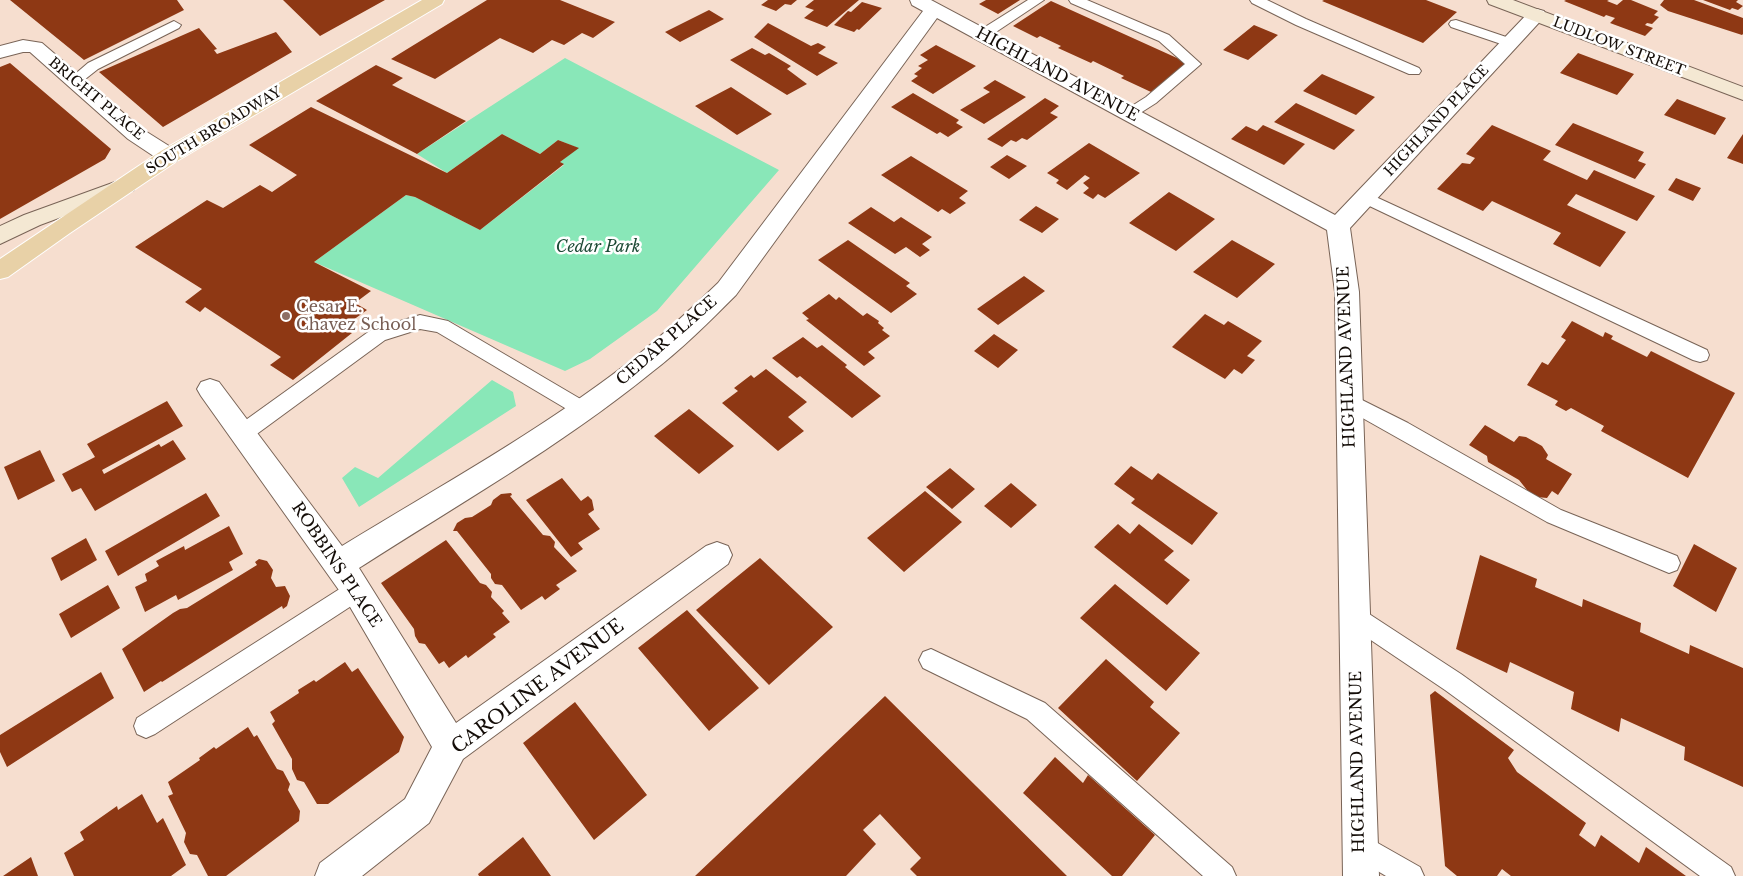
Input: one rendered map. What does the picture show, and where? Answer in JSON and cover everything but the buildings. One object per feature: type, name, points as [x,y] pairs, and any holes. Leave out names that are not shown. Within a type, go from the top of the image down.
[{"type":"main road","name":"SOUTH BROADWAY","points":[[0,271],[169,156],[435,0]]},
{"type":"street","name":"LUDLOW STREET","points":[[1496,0],[1743,94]]},
{"type":"street","name":"HIGHLAND AVENUE","points":[[925,4],[1338,226],[1347,292],[1361,876]]},
{"type":"street","name":"CEDAR PLACE","points":[[339,564],[514,456],[614,387],[692,324],[727,289],[925,4]]},
{"type":"street","name":"HIGHLAND PLACE","points":[[1338,226],[1537,15]]},
{"type":"street","name":"BRIGHT PLACE","points":[[0,52],[22,46],[34,47],[135,134],[169,156]]},
{"type":"street","points":[[0,236],[32,220],[126,185]]},
{"type":"street","name":"ROBBINS PLACE","points":[[210,389],[357,590],[451,747]]},
{"type":"street","name":"CAROLINE AVENUE","points":[[333,876],[417,811],[451,747],[717,555]]},
{"type":"lane","points":[[982,35],[1037,0]]},
{"type":"lane","points":[[1076,0],[1164,38],[1194,64],[1151,100],[1129,114]]},
{"type":"lane","points":[[1257,0],[1301,22],[1414,71]]},
{"type":"lane","points":[[1456,24],[1510,43]]},
{"type":"lane","points":[[74,81],[93,66],[174,25]]},
{"type":"lane","points":[[1366,197],[1700,355]]},
{"type":"lane","points":[[242,433],[378,335],[420,322],[442,326],[582,409]]},
{"type":"lane","points":[[1350,402],[1554,516],[1669,563]]},
{"type":"lane","points":[[146,726],[357,590]]},
{"type":"lane","points":[[1355,617],[1453,682],[1722,876]]},
{"type":"lane","points":[[931,660],[1036,711],[1223,876]]},
{"type":"lane","points":[[1360,846],[1411,876]]},
{"type":"green space","name":"Cedar Park","points":[[565,58],[779,170],[657,311],[590,359],[565,371],[314,262],[406,195],[415,197],[480,230],[564,165],[560,162],[578,148],[558,140],[540,154],[502,134],[447,173],[417,154]]},
{"type":"green space","points":[[492,380],[513,392],[516,406],[359,507],[342,478],[355,467],[378,478]]},
{"type":"place","name":"Cesar E. Chavez School","points":[[286,316]]}]
